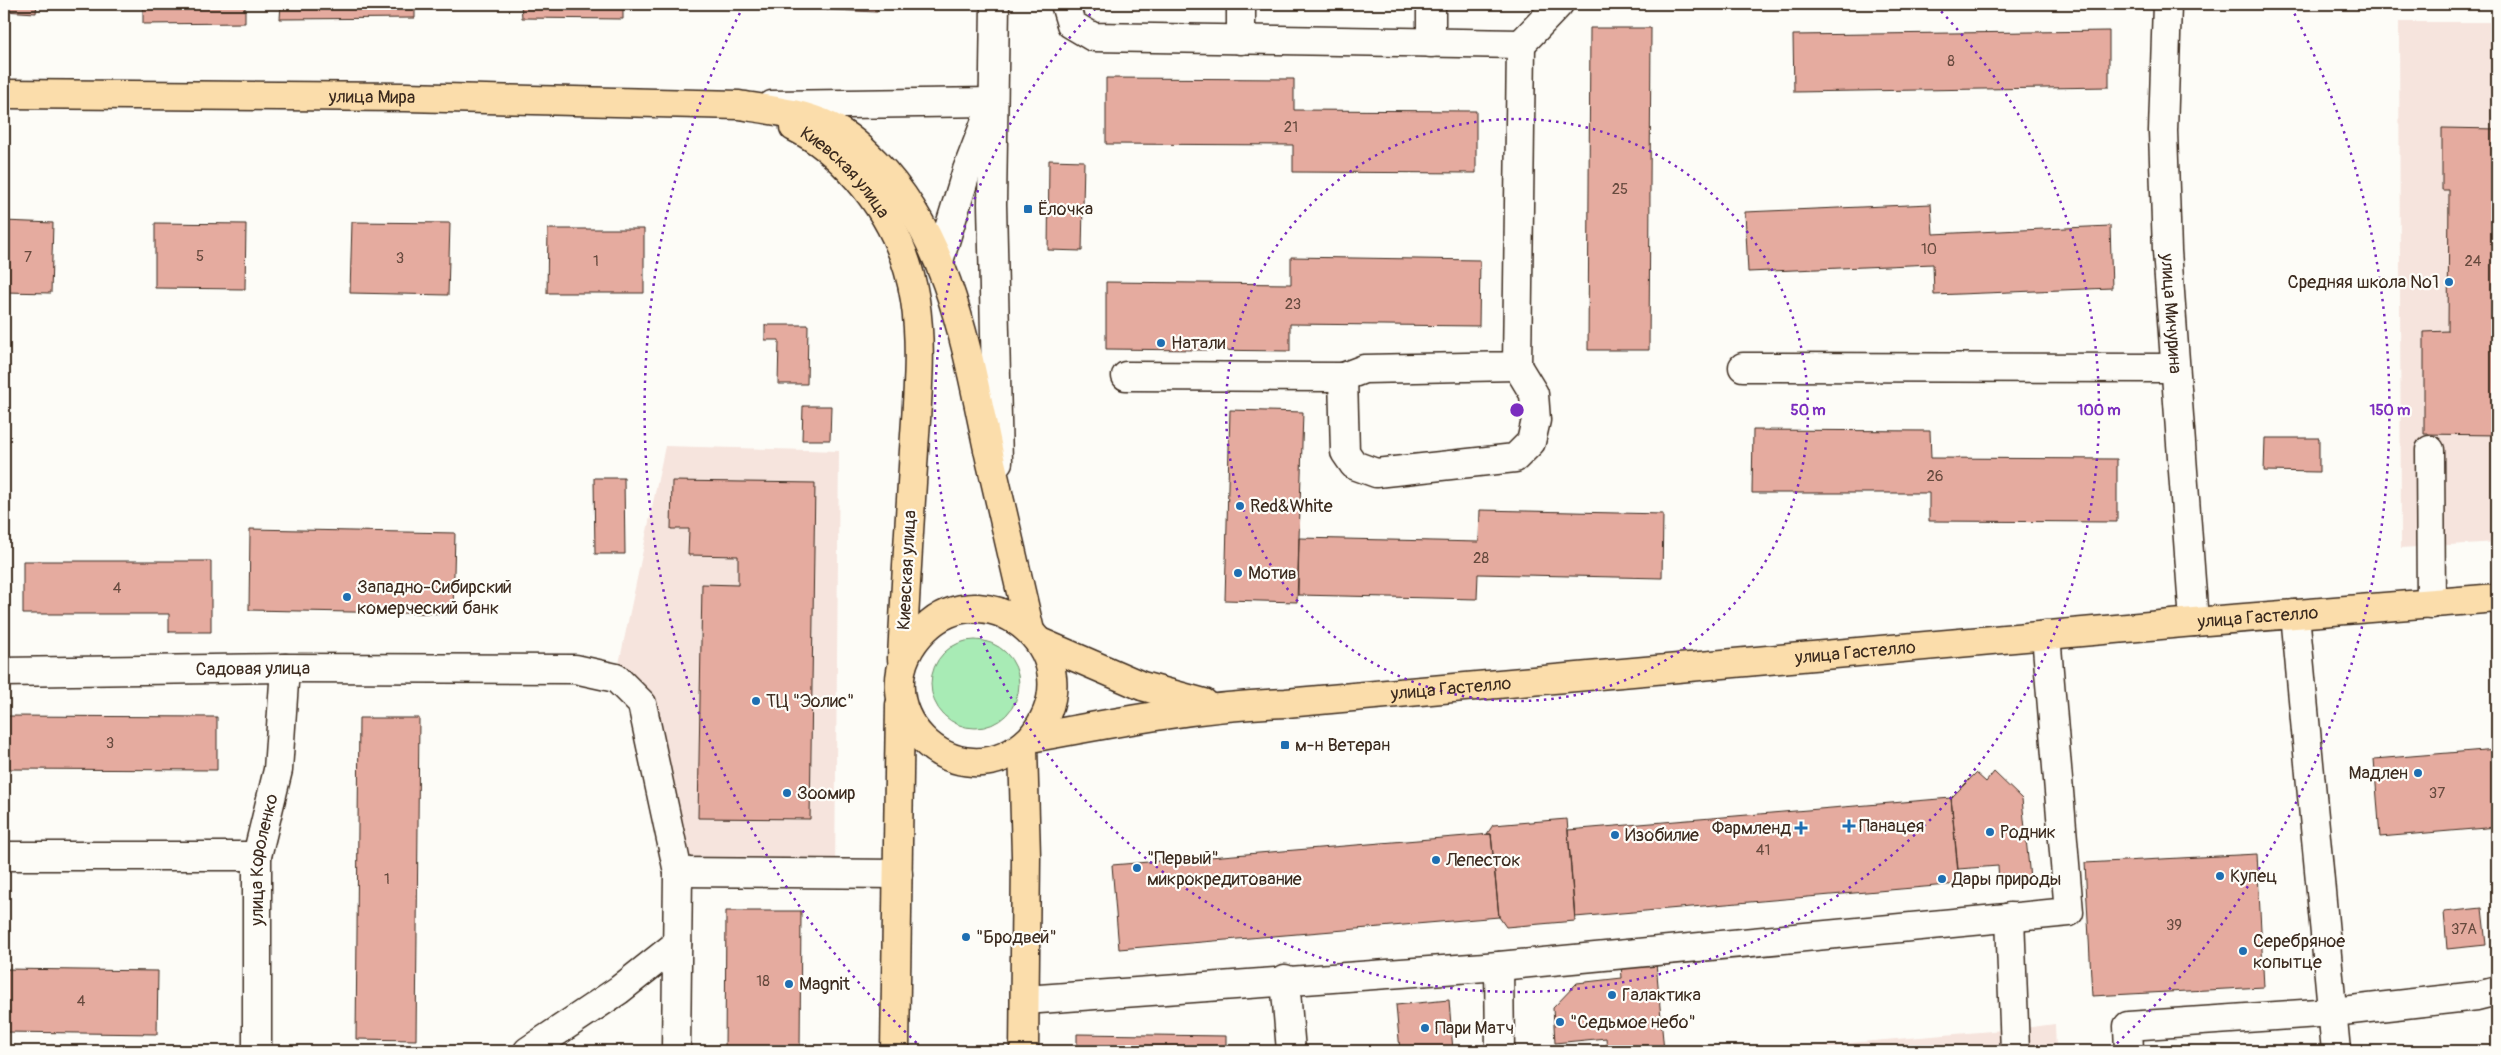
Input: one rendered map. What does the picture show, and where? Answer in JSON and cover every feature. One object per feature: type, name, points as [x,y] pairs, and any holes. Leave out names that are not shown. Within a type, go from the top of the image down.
[{"type":"main road","name":"улица Мира","points":[[4,94],[406,97],[739,105]]},
{"type":"main road","name":"Киевская улица","points":[[739,105],[808,117],[832,128],[858,145],[889,177],[915,215],[939,261],[960,320],[999,495],[1035,637]]},
{"type":"main road","name":"Киевская улица","points":[[739,105],[774,117],[826,146],[872,196],[890,223],[905,255],[914,291],[919,348],[901,669]]},
{"type":"main road","points":[[919,348],[939,261]]},
{"type":"main road","name":"улица Гастелло","points":[[1218,706],[1286,703],[2194,622],[2497,598]]},
{"type":"main road","points":[[896,1051],[901,669],[910,646],[927,627],[937,620],[960,610],[985,609],[998,612],[1020,622],[1035,637],[1050,663],[1053,686],[1045,720],[1027,743],[1024,1051]]},
{"type":"main road","points":[[1035,637],[1142,686],[1218,706]]},
{"type":"main road","points":[[900,696],[905,714],[921,740],[941,754],[965,762],[989,761],[1001,758],[1027,743],[1133,719],[1218,706]]},
{"type":"street","name":"Киевская улица","points":[[996,4],[992,204],[999,495]]},
{"type":"street","points":[[1065,4],[1071,24],[1093,37],[1520,44]]},
{"type":"street","points":[[1241,4],[1241,40]]},
{"type":"street","points":[[1431,4],[1431,43]]},
{"type":"street","points":[[1343,377],[1345,452],[1354,465],[1376,473],[1515,458],[1531,442],[1536,420],[1534,394],[1517,366],[1520,44],[1559,4]]},
{"type":"street","name":"улица Мичурина","points":[[2167,4],[2163,131],[2167,251],[2194,622]]},
{"type":"street","points":[[739,105],[993,102],[967,170],[939,261]]},
{"type":"street","points":[[1126,376],[1343,377],[1364,369],[1517,366]]},
{"type":"street","points":[[1743,368],[2175,368]]},
{"type":"street","points":[[2430,450],[2431,604]]},
{"type":"street","points":[[2295,614],[2336,1051]]},
{"type":"street","points":[[1025,1000],[1285,979],[1499,966],[2069,912],[2046,635]]},
{"type":"street","name":"Садовая улица","points":[[4,672],[285,668],[575,669],[616,678],[642,704],[678,872],[676,1051]]},
{"type":"street","name":"улица Короленко","points":[[257,1051],[257,856],[278,770],[285,668]]},
{"type":"street","points":[[4,856],[257,856]]},
{"type":"street","points":[[678,872],[898,874]]},
{"type":"street","points":[[2010,917],[2015,1051]]},
{"type":"street","points":[[528,1051],[619,990],[677,944]]},
{"type":"street","points":[[1499,966],[1500,1051]]},
{"type":"street","points":[[1285,979],[1291,1051]]},
{"type":"street","points":[[2128,1051],[2128,1026],[2333,1012],[2477,996],[2497,991]]},
{"type":"shaded area","name":"Средняя школа №1","points":[[2399,22],[2497,22],[2497,542],[2401,548]]},
{"type":"shaded area","points":[[665,446],[839,451],[835,873],[678,872],[642,704],[616,678]]},
{"type":"shaded area","points":[[2055,1024],[2056,1051],[1755,1051],[2015,1029]]},
{"type":"green space","points":[[975,640],[992,643],[1006,653],[1016,667],[1019,684],[1016,701],[1006,715],[992,725],[975,728],[958,725],[944,715],[934,701],[931,684],[934,667],[944,653],[958,643]]},
{"type":"green space","points":[[2290,1047],[2290,1051],[2189,1051],[2191,1050]]},
{"type":"building","points":[[4,4],[37,4],[36,13],[4,11]]},
{"type":"building","points":[[143,4],[245,4],[245,23],[143,24]]},
{"type":"building","points":[[281,4],[415,4],[415,18],[280,19]]},
{"type":"building","points":[[521,4],[623,4],[623,19],[522,18]]},
{"type":"building","points":[[811,4],[878,4],[877,12],[811,9]]},
{"type":"building","points":[[1116,4],[1183,4],[1183,5]]},
{"type":"building","points":[[1590,28],[1651,28],[1649,350],[1588,350]]},
{"type":"building","points":[[2109,31],[2109,87],[1794,92],[1793,35]]},
{"type":"building","points":[[1106,78],[1294,79],[1294,110],[1476,111],[1476,173],[1293,172],[1293,145],[1106,144]]},
{"type":"building","points":[[2442,128],[2497,129],[2497,435],[2424,434],[2424,332],[2448,331],[2449,190],[2442,190]]},
{"type":"building","points":[[1049,160],[1084,161],[1082,251],[1048,250]]},
{"type":"building","points":[[1931,204],[1933,234],[2110,226],[2112,288],[1934,295],[1933,264],[1748,272],[1745,212]]},
{"type":"building","points":[[4,221],[53,223],[51,293],[4,292]]},
{"type":"building","points":[[352,222],[450,223],[448,295],[350,293]]},
{"type":"building","points":[[155,223],[246,224],[245,289],[155,288]]},
{"type":"building","points":[[548,229],[644,229],[644,293],[547,293]]},
{"type":"building","points":[[1291,257],[1480,260],[1479,326],[1290,324],[1290,351],[1106,349],[1106,282],[1291,284]]},
{"type":"building","points":[[765,325],[808,325],[807,384],[778,384],[779,340],[765,340]]},
{"type":"building","points":[[803,406],[831,406],[830,440],[802,440]]},
{"type":"building","points":[[1230,410],[1303,412],[1297,602],[1225,600]]},
{"type":"building","points":[[1753,430],[1930,431],[1931,458],[2117,459],[2117,522],[1929,521],[1929,493],[1752,493]]},
{"type":"building","points":[[2265,438],[2319,438],[2319,472],[2264,471]]},
{"type":"building","points":[[594,478],[624,478],[625,554],[595,554]]},
{"type":"building","name":"ТЦ \"Эолис\"","points":[[672,481],[815,483],[810,819],[698,818],[702,584],[738,585],[738,556],[688,555],[689,529],[671,529]]},
{"type":"building","points":[[1480,510],[1663,514],[1662,578],[1478,574],[1477,599],[1298,595],[1299,538],[1479,542]]},
{"type":"building","points":[[250,529],[455,533],[453,614],[249,610]]},
{"type":"building","points":[[23,561],[211,561],[211,632],[169,632],[169,614],[23,614]]},
{"type":"building","points":[[4,716],[217,717],[217,770],[4,769]]},
{"type":"building","points":[[359,718],[419,718],[416,1040],[356,1039]]},
{"type":"building","points":[[2497,749],[2497,827],[2380,837],[2374,759]]},
{"type":"building","name":"Родник","points":[[1994,772],[2022,799],[2030,878],[1999,881],[1998,866],[1958,869],[1951,798],[1976,773],[1986,782]]},
{"type":"building","points":[[1951,798],[1959,884],[1575,917],[1568,830]]},
{"type":"building","points":[[1567,819],[1575,921],[1506,927],[1499,917],[1491,834],[1487,834],[1493,825]]},
{"type":"building","points":[[1491,834],[1499,917],[1119,949],[1112,865]]},
{"type":"building","points":[[2257,854],[2264,987],[2092,996],[2085,863]]},
{"type":"building","points":[[2482,908],[2486,945],[2447,949],[2444,912]]},
{"type":"building","points":[[726,911],[801,911],[800,1051],[725,1051]]},
{"type":"building","name":"Галактика","points":[[1656,963],[1664,1051],[1607,1051],[1606,1038],[1555,1043],[1553,1008],[1577,983],[1622,978],[1621,965]]},
{"type":"building","points":[[4,969],[158,971],[157,1034],[4,1032]]},
{"type":"building","name":"Пари Матч","points":[[1449,1000],[1453,1051],[1400,1051],[1396,1005]]},
{"type":"building","points":[[1077,1034],[1226,1036],[1226,1051],[1077,1051]]},
{"type":"place","name":"Ёлочка","points":[[1028,209]]},
{"type":"place","name":"Средняя школа №1","points":[[2449,282]]},
{"type":"place","name":"Натали","points":[[1161,343]]},
{"type":"place","name":"Red&White","points":[[1240,506]]},
{"type":"place","name":"Мотив","points":[[1238,573]]},
{"type":"place","name":"Западно-Сибирский комерческий банк","points":[[347,597]]},
{"type":"place","name":"ТЦ \"Эолис\"","points":[[756,701]]},
{"type":"place","name":"м-н Ветеран","points":[[1285,745]]},
{"type":"place","name":"Мадлен","points":[[2418,773]]},
{"type":"place","name":"Зоомир","points":[[787,793]]},
{"type":"place","name":"Панацея","points":[[1849,826]]},
{"type":"place","name":"Фармленд","points":[[1801,828]]},
{"type":"place","name":"Родник","points":[[1990,832]]},
{"type":"place","name":"Изобилие","points":[[1615,835]]},
{"type":"place","name":"Лепесток","points":[[1436,860]]},
{"type":"place","name":"\"Первый\" микрокредитование","points":[[1137,868]]},
{"type":"place","name":"Купец","points":[[2220,876]]},
{"type":"place","name":"Дары природы","points":[[1942,879]]},
{"type":"place","name":"\"Бродвей\"","points":[[966,937]]},
{"type":"place","name":"Серебряное копытце","points":[[2243,951]]},
{"type":"place","name":"Magnit","points":[[789,984]]},
{"type":"place","name":"Галактика","points":[[1612,995]]},
{"type":"place","name":"\"Седьмое небо\"","points":[[1560,1022]]},
{"type":"place","name":"Пари Матч","points":[[1425,1028]]}]
